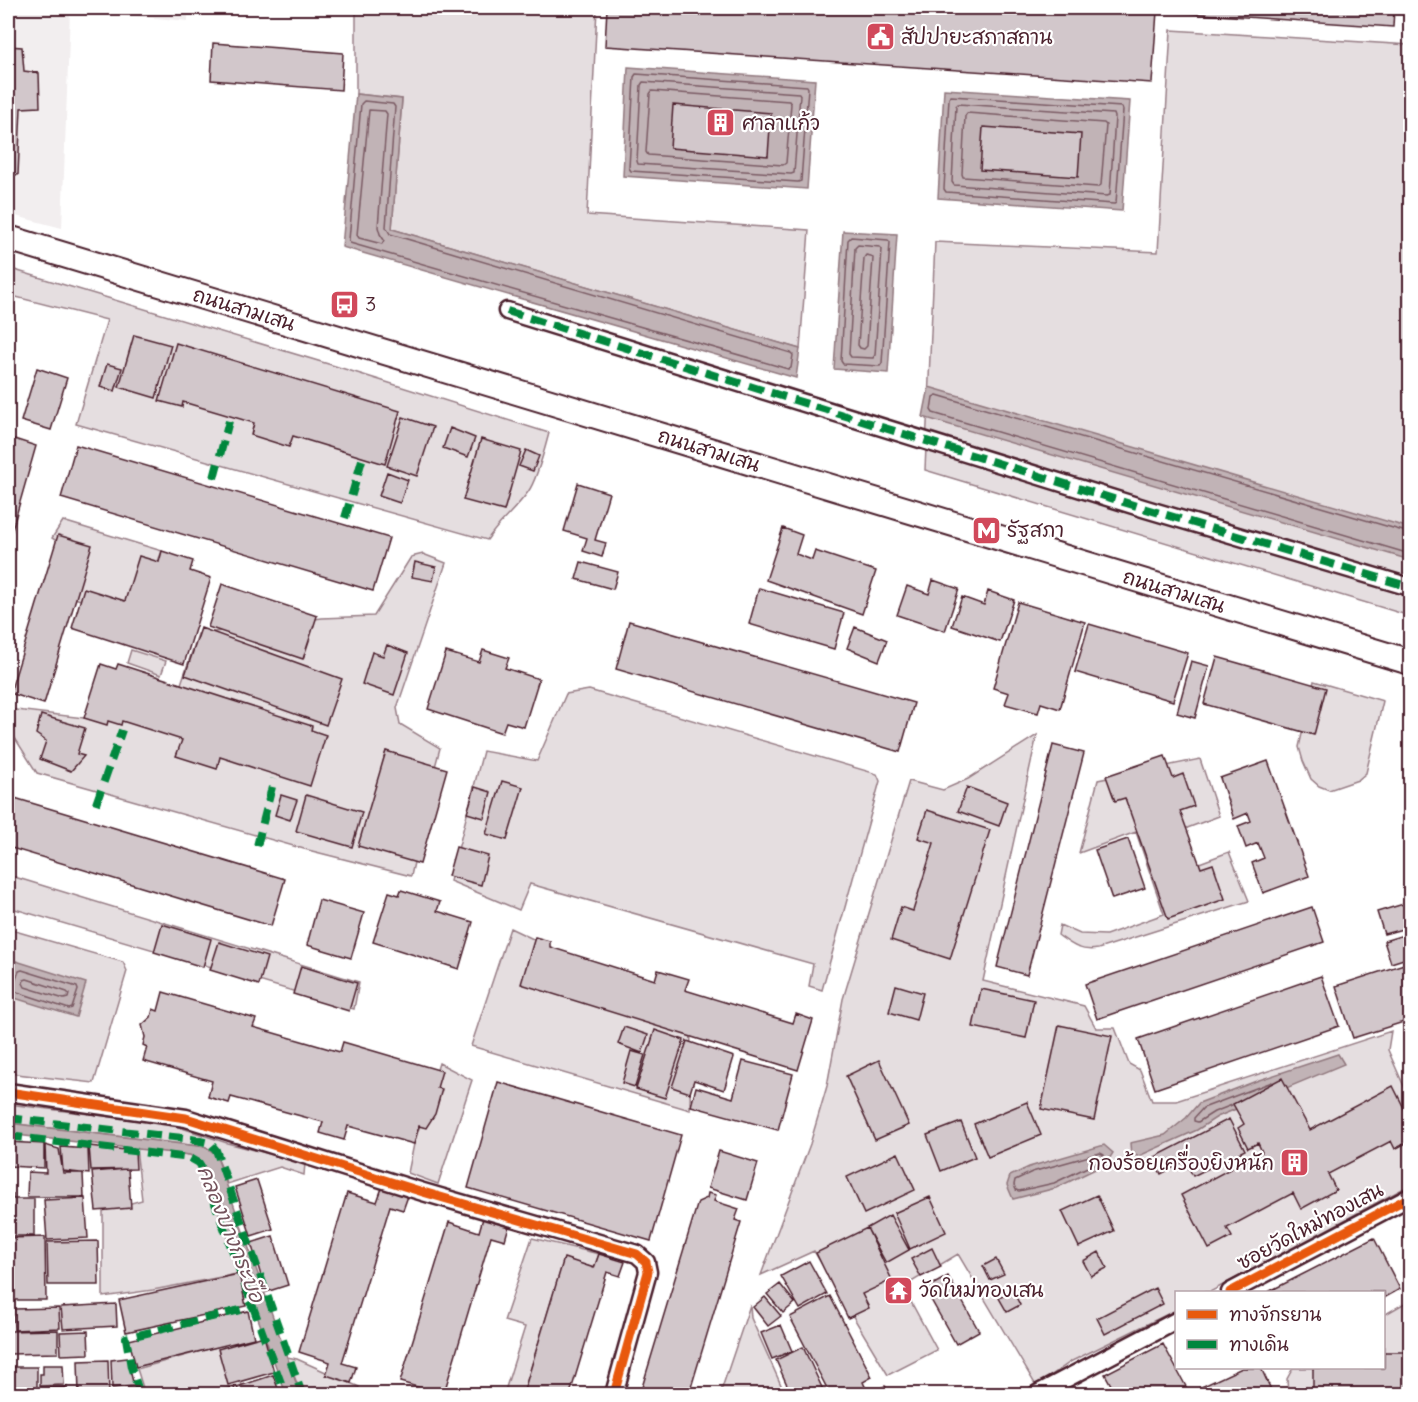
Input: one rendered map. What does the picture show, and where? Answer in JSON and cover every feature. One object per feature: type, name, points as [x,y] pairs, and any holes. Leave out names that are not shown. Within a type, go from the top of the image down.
[{"type":"main road","name":"ถนนสามเสน","points":[[8,238],[1410,662]]},
{"type":"street","points":[[507,311],[1146,509],[1410,587]]},
{"type":"street","points":[[8,1092],[186,1118],[423,1192],[637,1254],[646,1262],[648,1272],[614,1395]]},
{"type":"street","name":"ซอยวัดใหม่ทองเสน","points":[[1234,1291],[1410,1197]]},
{"type":"street","points":[[1037,1395],[1175,1322]]},
{"type":"shaded area","points":[[8,8],[188,8],[188,21],[70,10],[62,228],[8,214]]},
{"type":"shaded area","points":[[356,8],[597,8],[587,215],[809,230],[800,349],[392,229],[402,99],[356,94]]},
{"type":"shaded area","points":[[1171,30],[1410,45],[1410,616],[925,470],[935,242],[1158,252]]},
{"type":"shaded area","points":[[8,268],[549,433],[535,480],[523,498],[487,540],[76,424],[107,320],[8,295]]},
{"type":"shaded area","points":[[63,521],[162,551],[137,615],[70,597],[84,559],[52,538]]},
{"type":"shaded area","points":[[423,554],[446,563],[397,708],[400,724],[440,748],[435,767],[386,751],[365,829],[415,858],[411,876],[304,849],[37,773],[8,727],[8,709],[84,718],[181,684],[198,634],[322,618],[374,616],[411,557]]},
{"type":"shaded area","points":[[131,650],[166,661],[161,675],[127,663]]},
{"type":"shaded area","points":[[1314,681],[1383,701],[1366,773],[1358,780],[1329,790],[1319,786],[1311,779],[1299,747]]},
{"type":"shaded area","points":[[589,690],[877,774],[880,781],[822,990],[809,986],[813,964],[530,884],[519,910],[450,881],[483,751],[537,761],[566,694]]},
{"type":"shaded area","points":[[1037,735],[983,981],[1084,1006],[1096,1028],[1115,1028],[1129,1064],[1140,1070],[1152,1101],[1176,1101],[1391,1031],[1388,1050],[1410,1100],[1410,1185],[1212,1291],[1175,1291],[1175,1310],[1072,1361],[1035,1384],[958,1254],[903,1287],[937,1350],[888,1375],[814,1251],[761,1275],[810,1144],[827,1086],[843,999],[909,781],[943,790],[968,779]]},
{"type":"shaded area","points":[[1200,759],[1219,816],[1182,830],[1194,865],[1229,852],[1249,901],[1098,949],[1081,949],[1058,935],[1060,925],[1080,934],[1106,935],[1164,914],[1136,832],[1079,853],[1098,780]]},
{"type":"shaded area","points":[[8,875],[359,982],[354,1009],[8,907]]},
{"type":"shaded area","points":[[510,928],[691,1014],[690,1110],[471,1046]]},
{"type":"shaded area","points":[[8,929],[123,962],[127,971],[94,1083],[8,1073]]},
{"type":"shaded area","points":[[439,1063],[472,1080],[438,1184],[408,1173],[414,1144]]},
{"type":"shaded area","points":[[8,1104],[170,1124],[227,1143],[305,1163],[304,1175],[280,1167],[227,1184],[217,1159],[206,1147],[8,1123]]},
{"type":"shaded area","points":[[136,1148],[190,1155],[200,1162],[242,1273],[103,1297],[103,1211],[142,1200]]},
{"type":"shaded area","points":[[532,1238],[599,1254],[594,1268],[564,1259],[523,1394],[504,1394],[525,1327],[504,1321]]},
{"type":"shaded area","points":[[1410,1300],[1410,1394],[1288,1394],[1287,1379],[1292,1369],[1385,1369],[1385,1314]]},
{"type":"shaded area","points":[[750,1305],[751,1318],[785,1394],[720,1394]]},
{"type":"shaded area","points":[[223,1345],[246,1393],[145,1394],[137,1369]]},
{"type":"shaded area","points":[[287,1357],[297,1359],[359,1387],[356,1394],[301,1394]]},
{"type":"water","points":[[628,67],[815,80],[807,189],[623,176]]},
{"type":"water","points":[[944,89],[1130,101],[1122,211],[938,198]]},
{"type":"water","points":[[356,94],[402,99],[392,229],[800,349],[796,378],[342,247]]},
{"type":"water","points":[[843,231],[897,234],[888,373],[834,369]]},
{"type":"water","points":[[929,387],[1410,528],[1410,560],[923,417]]},
{"type":"water","points":[[16,961],[86,983],[76,1017],[8,996]]},
{"type":"water","points":[[1338,1054],[1344,1064],[1217,1117],[1197,1130],[1139,1156],[1131,1155],[1130,1143],[1165,1135],[1186,1118],[1199,1103]]},
{"type":"water","name":"คลองบางกระบือ","points":[[8,1123],[206,1147],[214,1153],[300,1394],[286,1394],[200,1162],[190,1155],[8,1134]]},
{"type":"water","points":[[1104,1145],[1113,1153],[1106,1164],[1056,1188],[1013,1199],[1007,1185],[1010,1176],[1029,1167]]},
{"type":"building","name":"สัปปายะสภาสถาน","points":[[607,8],[1394,8],[1393,27],[1157,11],[1152,83],[605,46]]},
{"type":"building","points":[[213,43],[343,53],[341,90],[211,80]]},
{"type":"building","points":[[8,46],[22,47],[24,71],[39,73],[40,107],[21,108],[18,175],[8,174]]},
{"type":"building","name":"ศาลาแก้ว","points":[[673,105],[771,113],[768,156],[670,148]]},
{"type":"building","points":[[983,127],[1081,134],[1078,177],[980,170]]},
{"type":"building","points":[[134,335],[171,345],[156,398],[119,387]]},
{"type":"building","points":[[176,343],[400,411],[385,464],[293,436],[289,447],[251,435],[254,423],[183,402],[182,407],[159,401]]},
{"type":"building","points":[[107,364],[122,368],[115,391],[100,387]]},
{"type":"building","points":[[37,368],[67,378],[51,430],[21,421]]},
{"type":"building","points":[[403,417],[433,427],[417,476],[387,466]]},
{"type":"building","points":[[450,428],[475,438],[468,457],[443,448]]},
{"type":"building","points":[[8,437],[36,446],[8,544]]},
{"type":"building","points":[[481,439],[521,451],[504,511],[463,500]]},
{"type":"building","points":[[76,445],[389,538],[373,591],[61,498]]},
{"type":"building","points":[[526,450],[539,456],[533,471],[519,466]]},
{"type":"building","points":[[387,472],[408,480],[400,503],[379,496]]},
{"type":"building","points":[[578,483],[609,493],[595,540],[606,543],[602,557],[583,551],[587,538],[564,531]]},
{"type":"building","points":[[783,528],[802,535],[796,554],[812,560],[815,551],[876,571],[862,614],[766,580]]},
{"type":"building","points":[[58,535],[92,545],[44,704],[10,693]]},
{"type":"building","points":[[162,551],[193,561],[190,571],[211,578],[184,664],[72,628],[84,588],[125,601],[139,556],[159,562]]},
{"type":"building","points":[[415,562],[436,567],[433,581],[412,577]]},
{"type":"building","points":[[581,562],[618,572],[613,589],[576,579]]},
{"type":"building","points":[[933,580],[959,589],[945,631],[897,615],[907,586],[929,594]]},
{"type":"building","points":[[222,584],[317,616],[303,659],[208,627]]},
{"type":"building","points":[[759,588],[844,613],[834,649],[749,624]]},
{"type":"building","points":[[988,591],[1014,600],[1000,642],[952,626],[962,597],[984,605]]},
{"type":"building","points":[[1018,602],[1085,622],[1060,709],[1041,703],[1038,713],[1005,704],[1009,693],[993,688]]},
{"type":"building","points":[[629,621],[914,703],[900,752],[616,669]]},
{"type":"building","points":[[1089,624],[1188,653],[1173,701],[1075,672]]},
{"type":"building","points":[[855,627],[887,640],[879,661],[847,648]]},
{"type":"building","points":[[201,628],[342,679],[326,725],[185,675]]},
{"type":"building","points":[[387,645],[408,653],[394,695],[362,684],[372,652],[383,656]]},
{"type":"building","points":[[483,650],[509,658],[505,668],[539,679],[524,727],[506,722],[502,733],[428,709],[446,652],[479,662]]},
{"type":"building","points":[[1217,657],[1326,688],[1314,735],[1204,704]]},
{"type":"building","points":[[1191,661],[1209,666],[1195,718],[1177,713]]},
{"type":"building","points":[[101,664],[116,669],[118,664],[312,726],[311,730],[326,735],[310,786],[220,757],[217,769],[176,756],[182,740],[122,721],[121,725],[108,721],[107,725],[84,718]]},
{"type":"building","points":[[41,715],[85,728],[77,754],[84,756],[71,771],[40,759],[46,741],[36,734]]},
{"type":"building","points":[[1053,745],[1084,753],[1027,975],[997,967]]},
{"type":"building","points":[[386,751],[447,769],[420,864],[358,846]]},
{"type":"building","points":[[1165,756],[1173,778],[1183,774],[1194,806],[1180,811],[1201,868],[1213,864],[1225,899],[1168,919],[1125,798],[1115,801],[1106,776]]},
{"type":"building","points":[[1268,761],[1309,876],[1263,893],[1252,863],[1264,858],[1258,843],[1246,848],[1238,826],[1251,821],[1248,813],[1234,819],[1220,778]]},
{"type":"building","points":[[502,781],[523,787],[507,840],[486,834]]},
{"type":"building","points":[[475,787],[491,792],[484,818],[467,813]]},
{"type":"building","points":[[967,787],[1007,802],[999,826],[958,811]]},
{"type":"building","points":[[281,795],[297,800],[290,820],[275,815]]},
{"type":"building","points":[[306,795],[362,812],[352,847],[296,831]]},
{"type":"building","points":[[8,796],[285,879],[271,926],[8,847]]},
{"type":"building","points":[[927,810],[990,830],[950,959],[891,940],[901,907],[913,911],[934,843],[918,838]]},
{"type":"building","points":[[1128,839],[1145,888],[1112,899],[1095,850]]},
{"type":"building","points":[[456,847],[488,856],[481,885],[448,876]]},
{"type":"building","points":[[401,890],[440,902],[437,911],[473,922],[459,969],[373,942],[389,892],[399,895]]},
{"type":"building","points":[[319,900],[364,913],[351,958],[307,945]]},
{"type":"building","points":[[1410,902],[1410,927],[1384,934],[1377,912]]},
{"type":"building","points":[[1312,907],[1324,942],[1097,1019],[1085,984]]},
{"type":"building","points":[[162,924],[211,939],[203,967],[154,952]]},
{"type":"building","points":[[1410,933],[1410,957],[1391,963],[1384,941]]},
{"type":"building","points":[[535,937],[550,941],[550,947],[655,980],[658,970],[689,979],[685,990],[793,1023],[796,1014],[813,1020],[798,1070],[521,984]]},
{"type":"building","points":[[219,942],[267,957],[259,985],[210,970]]},
{"type":"building","points":[[1410,962],[1410,1020],[1353,1038],[1336,986]]},
{"type":"building","points":[[301,966],[357,983],[349,1011],[293,994]]},
{"type":"building","points":[[1321,976],[1339,1026],[1155,1089],[1138,1039]]},
{"type":"building","points":[[896,985],[923,993],[916,1020],[889,1012]]},
{"type":"building","points":[[981,989],[1034,1000],[1026,1038],[973,1027]]},
{"type":"building","points":[[163,992],[256,1019],[253,1027],[340,1052],[343,1042],[442,1071],[437,1088],[442,1089],[435,1114],[426,1128],[419,1126],[414,1144],[348,1126],[344,1140],[320,1133],[323,1122],[231,1097],[229,1103],[208,1097],[212,1081],[143,1061],[147,1047],[143,1045],[145,1037],[142,1025],[151,1017],[153,1009],[158,1011]]},
{"type":"building","points":[[1059,1025],[1112,1036],[1094,1120],[1041,1109]]},
{"type":"building","points":[[624,1027],[648,1035],[642,1053],[618,1044]]},
{"type":"building","points":[[655,1030],[684,1040],[665,1098],[636,1089]]},
{"type":"building","points":[[687,1041],[734,1057],[724,1090],[694,1080],[690,1093],[672,1087]]},
{"type":"building","points":[[631,1051],[645,1055],[635,1087],[622,1083]]},
{"type":"building","points":[[879,1060],[909,1125],[875,1140],[846,1076]]},
{"type":"building","points":[[743,1061],[793,1074],[778,1130],[691,1106],[696,1087],[733,1098]]},
{"type":"building","name":"กองร้อยเครื่องยิงหนัก","points":[[1282,1078],[1310,1130],[1393,1086],[1410,1120],[1410,1141],[1395,1149],[1391,1141],[1328,1174],[1336,1190],[1301,1209],[1293,1193],[1227,1228],[1232,1237],[1209,1249],[1181,1195],[1262,1152],[1258,1143],[1248,1148],[1238,1128],[1244,1124],[1233,1104]]},
{"type":"building","points":[[498,1082],[681,1135],[651,1241],[468,1188]]},
{"type":"building","points":[[1027,1102],[1041,1135],[988,1157],[974,1124]]},
{"type":"building","points":[[1229,1119],[1245,1150],[1193,1176],[1185,1161],[1161,1174],[1153,1158]]},
{"type":"building","points":[[961,1122],[975,1157],[941,1171],[927,1135]]},
{"type":"building","points":[[8,1142],[44,1144],[44,1168],[8,1166]]},
{"type":"building","points":[[45,1145],[59,1149],[63,1173],[83,1173],[84,1197],[27,1197],[28,1172],[46,1173]]},
{"type":"building","points":[[89,1146],[135,1151],[136,1169],[91,1170]]},
{"type":"building","points":[[61,1147],[88,1149],[89,1174],[63,1171]]},
{"type":"building","points":[[719,1151],[758,1163],[747,1200],[708,1188]]},
{"type":"building","points":[[898,1153],[915,1190],[864,1214],[847,1177]]},
{"type":"building","points":[[128,1169],[131,1208],[96,1211],[92,1172]]},
{"type":"building","points":[[257,1180],[273,1229],[251,1236],[235,1187]]},
{"type":"building","points":[[382,1188],[408,1196],[403,1210],[390,1206],[342,1363],[356,1367],[351,1383],[326,1375],[330,1362],[299,1352],[347,1193],[377,1202]]},
{"type":"building","points":[[708,1193],[716,1195],[714,1201],[739,1209],[735,1220],[741,1222],[689,1394],[640,1394],[698,1202],[707,1198]]},
{"type":"building","points":[[8,1194],[13,1194],[13,1199],[34,1199],[34,1236],[8,1236]]},
{"type":"building","points":[[1097,1195],[1114,1231],[1079,1247],[1062,1211]]},
{"type":"building","points":[[930,1197],[946,1232],[910,1249],[894,1213]]},
{"type":"building","points":[[85,1198],[88,1238],[47,1240],[44,1200]]},
{"type":"building","points":[[890,1215],[909,1250],[886,1263],[867,1228]]},
{"type":"building","points":[[483,1218],[509,1226],[505,1240],[491,1236],[444,1393],[449,1394],[430,1394],[431,1391],[400,1382],[449,1222],[479,1232]]},
{"type":"building","points":[[867,1228],[892,1280],[862,1294],[869,1308],[848,1318],[816,1253]]},
{"type":"building","points":[[273,1236],[288,1285],[266,1292],[251,1243]]},
{"type":"building","points":[[45,1237],[46,1300],[8,1300],[8,1238]]},
{"type":"building","points":[[1374,1238],[1400,1289],[1385,1297],[1385,1291],[1270,1291]]},
{"type":"building","points":[[98,1241],[99,1285],[48,1285],[47,1242]]},
{"type":"building","points":[[932,1248],[941,1267],[921,1277],[911,1259]]},
{"type":"building","points":[[1099,1252],[1107,1268],[1091,1276],[1083,1261]]},
{"type":"building","points":[[599,1254],[625,1262],[620,1276],[607,1272],[570,1394],[523,1394],[564,1258],[594,1268]]},
{"type":"building","points":[[996,1259],[1004,1274],[990,1280],[983,1266]]},
{"type":"building","points":[[809,1261],[827,1294],[800,1309],[781,1276]]},
{"type":"building","points":[[239,1274],[246,1306],[126,1332],[119,1300]]},
{"type":"building","points":[[948,1276],[979,1331],[956,1344],[925,1289]]},
{"type":"building","points":[[780,1284],[795,1303],[783,1313],[767,1294]]},
{"type":"building","points":[[1155,1288],[1163,1304],[1105,1334],[1097,1318]]},
{"type":"building","points":[[1013,1291],[1020,1305],[1007,1312],[999,1298]]},
{"type":"building","points":[[830,1296],[872,1377],[863,1382],[867,1391],[861,1394],[830,1394],[790,1317]]},
{"type":"building","points":[[765,1297],[781,1316],[768,1326],[753,1307]]},
{"type":"building","points":[[116,1304],[117,1326],[63,1329],[61,1307]]},
{"type":"building","points":[[59,1308],[60,1328],[14,1330],[13,1309]]},
{"type":"building","points":[[248,1311],[254,1338],[136,1367],[129,1340]]},
{"type":"building","points":[[781,1325],[792,1351],[772,1359],[761,1333]]},
{"type":"building","points":[[58,1330],[58,1353],[8,1354],[8,1331]]},
{"type":"building","points":[[88,1331],[89,1354],[61,1355],[60,1332]]},
{"type":"building","points":[[264,1336],[274,1372],[228,1385],[218,1349]]},
{"type":"building","points":[[1163,1344],[1190,1394],[1116,1394],[1105,1374]]},
{"type":"building","points":[[803,1347],[825,1394],[791,1394],[776,1360]]},
{"type":"building","points":[[1385,1352],[1410,1352],[1410,1394],[1313,1394],[1313,1369],[1385,1369]]},
{"type":"building","points":[[127,1358],[134,1386],[112,1388],[111,1360]]},
{"type":"building","points":[[108,1360],[109,1394],[79,1394],[78,1361]]},
{"type":"building","points":[[43,1365],[63,1365],[64,1385],[40,1386]]},
{"type":"building","points":[[8,1367],[37,1367],[37,1388],[8,1388]]},
{"type":"building","points":[[1240,1369],[1261,1369],[1273,1394],[1203,1394],[1199,1388]]},
{"type":"building","points":[[273,1375],[280,1394],[240,1394],[237,1387]]},
{"type":"building","points":[[885,1386],[890,1394],[868,1394]]},
{"type":"building","points":[[67,1387],[67,1394],[37,1394],[37,1388]]},
{"type":"building","points":[[234,1387],[236,1394],[204,1394]]},
{"type":"building","points":[[9,1389],[36,1389],[36,1394],[9,1394]]},
{"type":"marked path","points":[[507,311],[1146,509],[1410,587]]},
{"type":"marked path","points":[[214,478],[229,421]]},
{"type":"marked path","points":[[345,518],[362,460]]},
{"type":"marked path","points":[[96,804],[122,730]]},
{"type":"marked path","points":[[257,846],[274,779]]},
{"type":"marked path","points":[[8,1118],[210,1143],[216,1150],[302,1394]]},
{"type":"marked path","points":[[8,1136],[190,1158],[199,1163],[285,1394]]},
{"type":"marked path","points":[[140,1394],[131,1367],[126,1338],[244,1309],[252,1304]]},
{"type":"cycle path","points":[[8,1092],[186,1118],[423,1192],[637,1254],[646,1262],[648,1272],[614,1394]]},
{"type":"cycle path","points":[[1232,1291],[1410,1197]]},
{"type":"place","name":"สัปปายะสภาสถาน","points":[[880,37]]},
{"type":"place","name":"ศาลาแก้ว","points":[[721,123]]},
{"type":"place","name":"3","points":[[344,304]]},
{"type":"place","name":"รัฐสภา","points":[[986,530]]},
{"type":"place","name":"กองร้อยเครื่องยิงหนัก","points":[[1295,1163]]},
{"type":"place","name":"วัดใหม่ทองเสน","points":[[898,1290]]}]
